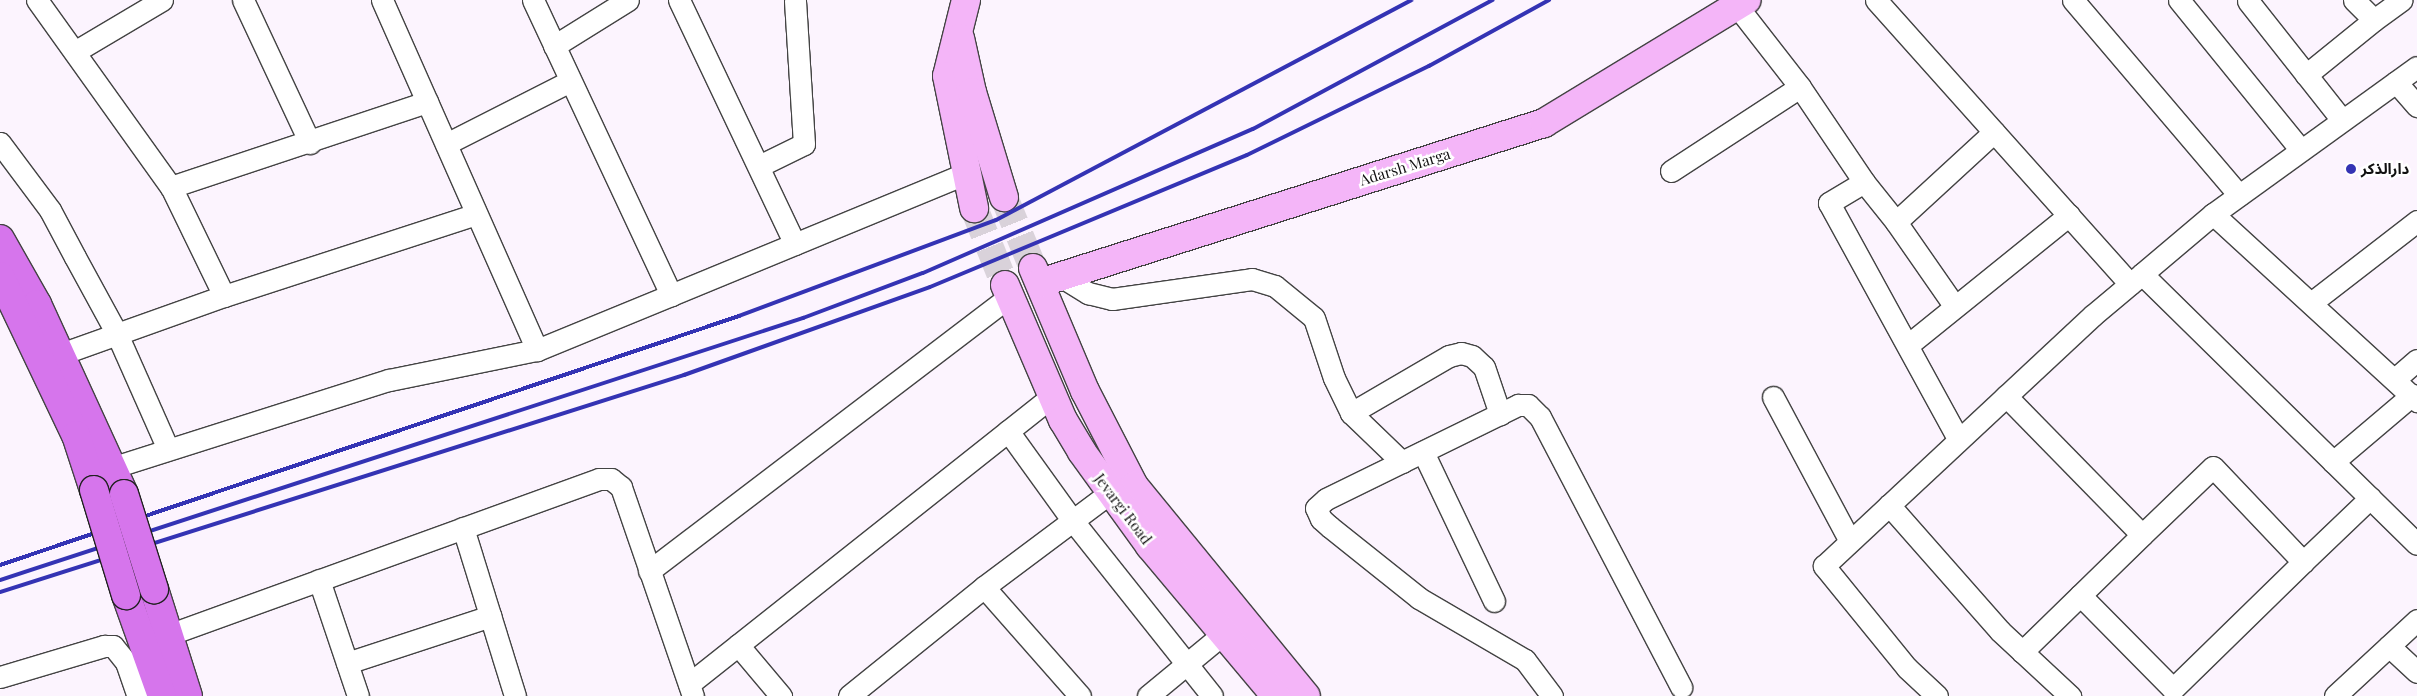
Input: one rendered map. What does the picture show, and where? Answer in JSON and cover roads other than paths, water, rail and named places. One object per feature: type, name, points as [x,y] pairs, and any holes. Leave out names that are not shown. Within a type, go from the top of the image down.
[{"type":"main road","points":[[966,0],[948,76],[974,208]]},
{"type":"main road","name":"Adarsh Marga","points":[[1045,276],[1544,123],[1742,3]]},
{"type":"main road","points":[[959,34],[972,92],[1004,197]]},
{"type":"main road","points":[[0,240],[61,354],[114,467],[188,696]]},
{"type":"main road","points":[[0,276],[76,434],[126,594],[162,696]]},
{"type":"main road","points":[[1045,276],[1084,391],[1119,485],[1306,696]]},
{"type":"main road","name":"Jevargi Road","points":[[1007,291],[1053,396],[1082,452],[1119,485],[1223,634],[1276,696]]},
{"type":"street","points":[[37,0],[76,51],[171,187],[224,296]]},
{"type":"street","points":[[76,51],[162,0]]},
{"type":"street","points":[[243,0],[310,143]]},
{"type":"street","points":[[382,0],[537,350]]},
{"type":"street","points":[[532,0],[671,295]]},
{"type":"street","points":[[554,46],[628,0]]},
{"type":"street","points":[[679,0],[795,244]]},
{"type":"street","points":[[759,166],[804,144],[795,0]]},
{"type":"street","points":[[1876,0],[2069,215],[2333,462],[2417,544]]},
{"type":"street","points":[[2073,0],[2239,195]]},
{"type":"street","points":[[2178,0],[2301,150]]},
{"type":"street","points":[[2354,0],[2374,20]]},
{"type":"street","points":[[2306,75],[2402,0]]},
{"type":"street","points":[[2248,1],[2342,120]]},
{"type":"street","points":[[1742,3],[1864,182],[1896,222],[1955,307]]},
{"type":"street","points":[[1938,696],[1907,668],[1824,566],[2006,396],[2136,279],[2213,214],[2417,67]]},
{"type":"street","points":[[446,144],[570,81]]},
{"type":"street","points":[[2396,82],[2417,106]]},
{"type":"street","points":[[1670,171],[1800,87]]},
{"type":"street","points":[[171,187],[310,143],[427,102]]},
{"type":"street","points":[[1896,222],[1994,132]]},
{"type":"street","points":[[0,143],[50,210],[117,334],[168,449]]},
{"type":"street","points":[[114,467],[389,380],[537,350],[967,174]]},
{"type":"street","points":[[1864,182],[1829,203],[1960,440]]},
{"type":"street","points":[[61,354],[224,296],[476,214]]},
{"type":"street","points":[[2213,214],[2414,398],[2333,462]]},
{"type":"street","points":[[1908,345],[2069,215]]},
{"type":"street","points":[[2311,303],[2417,221]]},
{"type":"street","points":[[1045,276],[1088,293],[1112,299],[1263,280],[1314,318],[1334,378],[1351,413],[1402,462]]},
{"type":"street","points":[[649,571],[1007,291]]},
{"type":"street","points":[[1351,413],[1449,356],[1461,353],[1472,356],[1484,367],[1500,414]]},
{"type":"street","points":[[2395,379],[2417,360]]},
{"type":"street","points":[[168,636],[599,479],[611,479],[621,487],[691,690],[738,645],[1053,396]]},
{"type":"street","points":[[2006,396],[2142,535]]},
{"type":"street","points":[[1773,397],[1850,541]]},
{"type":"street","points":[[1552,696],[1526,660],[1419,598],[1317,512],[1316,508],[1326,499],[1518,405],[1528,404],[1540,417],[1679,693]]},
{"type":"street","points":[[1008,431],[1073,521],[1212,696]]},
{"type":"street","points":[[1423,452],[1494,601]]},
{"type":"street","points":[[2022,652],[2213,467],[2303,562]]},
{"type":"street","points":[[849,696],[984,587],[1119,485]]},
{"type":"street","points":[[2080,595],[2173,689],[2370,498]]},
{"type":"street","points":[[1889,505],[2000,631],[2070,696]]},
{"type":"street","points":[[463,528],[516,696]]},
{"type":"street","points":[[319,580],[358,696]]},
{"type":"street","points":[[984,587],[1080,696]]},
{"type":"street","points":[[347,663],[491,616]]},
{"type":"street","points":[[2335,696],[2417,620]]},
{"type":"street","points":[[1148,696],[1223,634]]},
{"type":"street","points":[[738,645],[781,696]]},
{"type":"street","points":[[0,677],[104,646],[114,646],[123,657],[138,696]]},
{"type":"street","points":[[2389,646],[2417,672]]},
{"type":"tunnel","points":[[1004,197],[1033,268]]},
{"type":"tunnel","points":[[974,208],[1005,285]]},
{"type":"railway","points":[[0,565],[739,316],[996,220],[1411,0]]},
{"type":"railway","points":[[0,580],[803,318],[923,273],[1253,129],[1493,0]]},
{"type":"railway","points":[[0,592],[684,375],[930,287],[1247,155],[1429,66],[1549,0]]},
{"type":"place","name":"دارالذکر","points":[[2351,169]]}]
